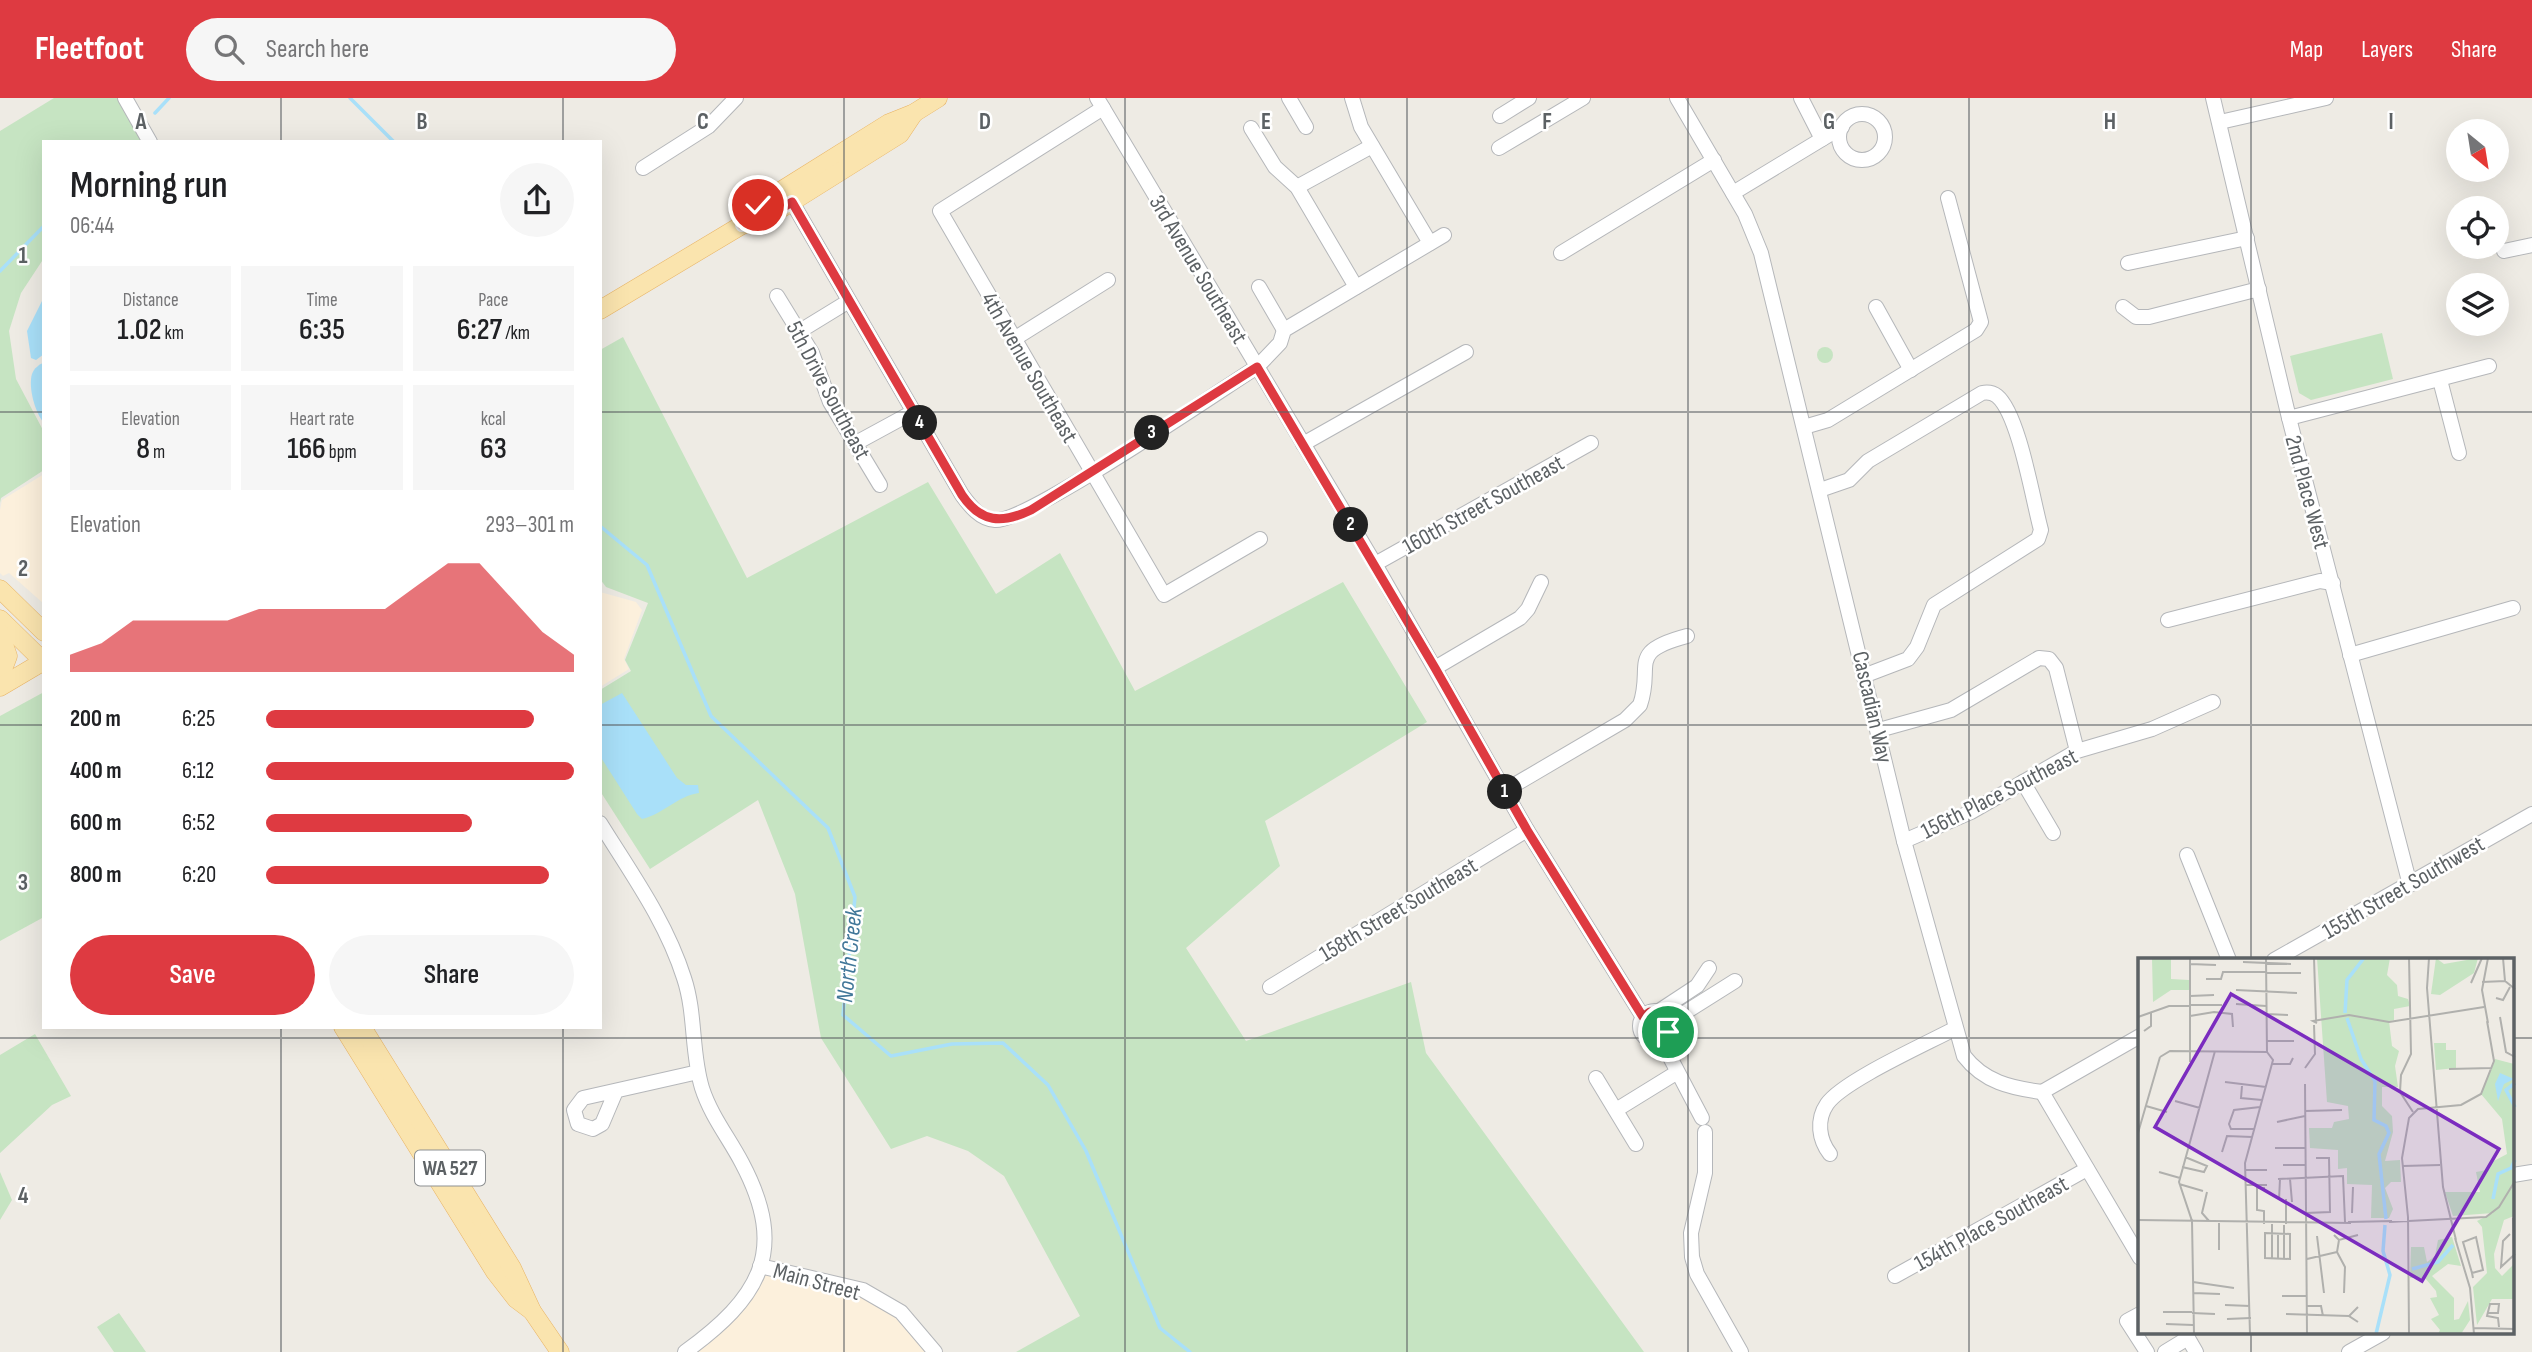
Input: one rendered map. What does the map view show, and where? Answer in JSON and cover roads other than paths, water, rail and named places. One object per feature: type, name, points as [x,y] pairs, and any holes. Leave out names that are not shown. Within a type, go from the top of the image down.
[{"type":"main road","points":[[742,225],[758,205],[889,122],[914,113],[938,98]]},
{"type":"main road","points":[[602,309],[742,225],[766,218],[792,202],[900,134],[914,113]]},
{"type":"main road","points":[[0,589],[42,630]]},
{"type":"main road","points":[[0,619],[42,660]]},
{"type":"main road","points":[[0,633],[8,656],[0,677]]},
{"type":"main road","points":[[0,687],[42,663]]},
{"type":"main road","name":"WA 527","points":[[344,1029],[495,1272],[516,1299],[533,1311]]},
{"type":"main road","points":[[354,1029],[370,1054],[386,1068]]},
{"type":"main road","name":"WA 527","points":[[363,1029],[512,1268],[533,1311],[560,1352]]},
{"type":"street","points":[[125,98],[149,140]]},
{"type":"street","points":[[643,168],[709,126],[736,98]]},
{"type":"street","points":[[1289,98],[1306,127]]},
{"type":"street","points":[[1352,98],[1361,127],[1430,243]]},
{"type":"street","points":[[1500,116],[1529,98]]},
{"type":"street","points":[[1499,148],[1583,98]]},
{"type":"street","name":"Cascadian Way","points":[[1677,98],[1733,193],[1761,253],[1866,675],[1904,841],[1954,1029],[1964,1056],[1990,1080],[2010,1088],[2042,1092]]},
{"type":"street","points":[[1801,98],[1802,105],[1822,139]]},
{"type":"street","name":"2nd Place West","points":[[2213,98],[2289,418],[2410,884]]},
{"type":"street","points":[[2220,122],[2326,98]]},
{"type":"street","name":"4th Avenue Southeast","points":[[1100,103],[940,211],[1090,473],[1164,595],[1260,539]]},
{"type":"street","name":"3rd Avenue Southeast","points":[[1100,103],[1375,564],[1527,830],[1643,1017]]},
{"type":"street","points":[[1733,193],[1842,127]]},
{"type":"street","points":[[1251,128],[1275,167],[1297,187],[1356,286]]},
{"type":"street","points":[[1297,187],[1372,146]]},
{"type":"street","points":[[1561,254],[1714,160]]},
{"type":"street","points":[[1804,426],[1828,420],[1976,330],[1981,322],[1948,198]]},
{"type":"street","points":[[792,202],[970,507],[994,520],[1012,519],[1031,510],[1090,473],[1257,367],[1280,343],[1284,330],[1444,236]]},
{"type":"street","points":[[2128,263],[2247,238]]},
{"type":"street","points":[[2509,250],[2532,245]]},
{"type":"street","points":[[1014,340],[1108,280]]},
{"type":"street","points":[[1259,287],[1284,330]]},
{"type":"street","points":[[2123,307],[2136,317],[2149,317],[2259,289]]},
{"type":"street","name":"5th Drive Southeast","points":[[777,296],[812,353],[830,402],[880,485]]},
{"type":"street","points":[[800,331],[849,301]]},
{"type":"street","points":[[1876,307],[1911,370]]},
{"type":"street","points":[[1303,444],[1466,352]]},
{"type":"street","points":[[2289,418],[2489,366]]},
{"type":"street","points":[[2440,380],[2459,453]]},
{"type":"street","points":[[1820,491],[1849,480],[1868,461],[1978,395],[1991,393],[2000,398],[2015,426],[2040,530],[2038,539],[1934,605],[1917,647],[1908,659],[1866,675]]},
{"type":"street","points":[[856,443],[913,412]]},
{"type":"street","name":"160th Street Southeast","points":[[1375,564],[1591,443]]},
{"type":"street","points":[[2168,620],[2320,581],[2333,583]]},
{"type":"street","points":[[1435,668],[1520,618],[1528,609],[1541,582]]},
{"type":"street","points":[[2350,655],[2513,608]]},
{"type":"street","points":[[1504,791],[1625,720],[1640,705],[1643,665],[1647,656],[1671,640],[1687,636]]},
{"type":"street","points":[[1879,730],[1951,710],[2039,657],[2049,659],[2056,668],[2077,751]]},
{"type":"street","name":"156th Place Southeast","points":[[1904,841],[1971,812],[2077,751],[2152,729],[2213,702]]},
{"type":"street","points":[[2023,782],[2053,832]]},
{"type":"street","name":"155th Street Southwest","points":[[2278,958],[2532,814]]},
{"type":"street","name":"158th Street Southeast","points":[[1270,987],[1527,830]]},
{"type":"street","points":[[603,833],[656,912],[684,977],[691,1003],[698,1072],[712,1111],[758,1195],[765,1240],[760,1266],[740,1306],[722,1325],[685,1352]]},
{"type":"street","points":[[2187,855],[2228,958]]},
{"type":"street","points":[[1664,1017],[1697,986],[1709,968]]},
{"type":"street","points":[[1664,1017],[1668,1032],[1661,1040],[1651,1041],[1643,1035],[1640,1026],[1643,1017],[1650,1012],[1664,1017],[1735,981]]},
{"type":"street","points":[[1830,1154],[1822,1144],[1819,1123],[1827,1103],[1845,1088],[1954,1029]]},
{"type":"street","points":[[2138,1037],[2042,1092],[2138,1255]]},
{"type":"street","points":[[1661,1040],[1703,1125],[1705,1174],[1691,1233],[1692,1256],[1697,1274],[1741,1352]]},
{"type":"street","points":[[616,1091],[698,1072]]},
{"type":"street","points":[[1616,1110],[1676,1073]]},
{"type":"street","points":[[1596,1078],[1636,1144]]},
{"type":"street","name":"154th Place Southeast","points":[[1895,1276],[2087,1169]]},
{"type":"street","points":[[2514,1175],[2532,1172]]},
{"type":"street","name":"Main Street","points":[[760,1266],[863,1290],[901,1312],[935,1352]]},
{"type":"street","points":[[2138,1315],[2127,1321],[2147,1352]]},
{"type":"street","points":[[2349,1352],[2381,1334]]},
{"type":"street","points":[[2165,1352],[2186,1335],[2196,1352]]},
{"type":"water","points":[[42,301],[42,356],[36,360],[31,358],[27,331]]},
{"type":"water","points":[[42,363],[42,420],[35,407],[31,386],[33,372]]},
{"type":"water","points":[[622,693],[677,778],[686,785],[698,785],[699,793],[642,819],[602,759],[602,704]]},
{"type":"waterway","points":[[155,113],[169,98]]},
{"type":"waterway","name":"North Creek","points":[[350,98],[392,140]]},
{"type":"waterway","points":[[0,271],[42,228]]},
{"type":"waterway","name":"North Creek","points":[[602,528],[647,565],[711,716],[828,828],[855,897],[843,1015],[891,1056],[952,1044],[1003,1043],[1048,1085],[1086,1151],[1160,1328],[1190,1352]]}]
